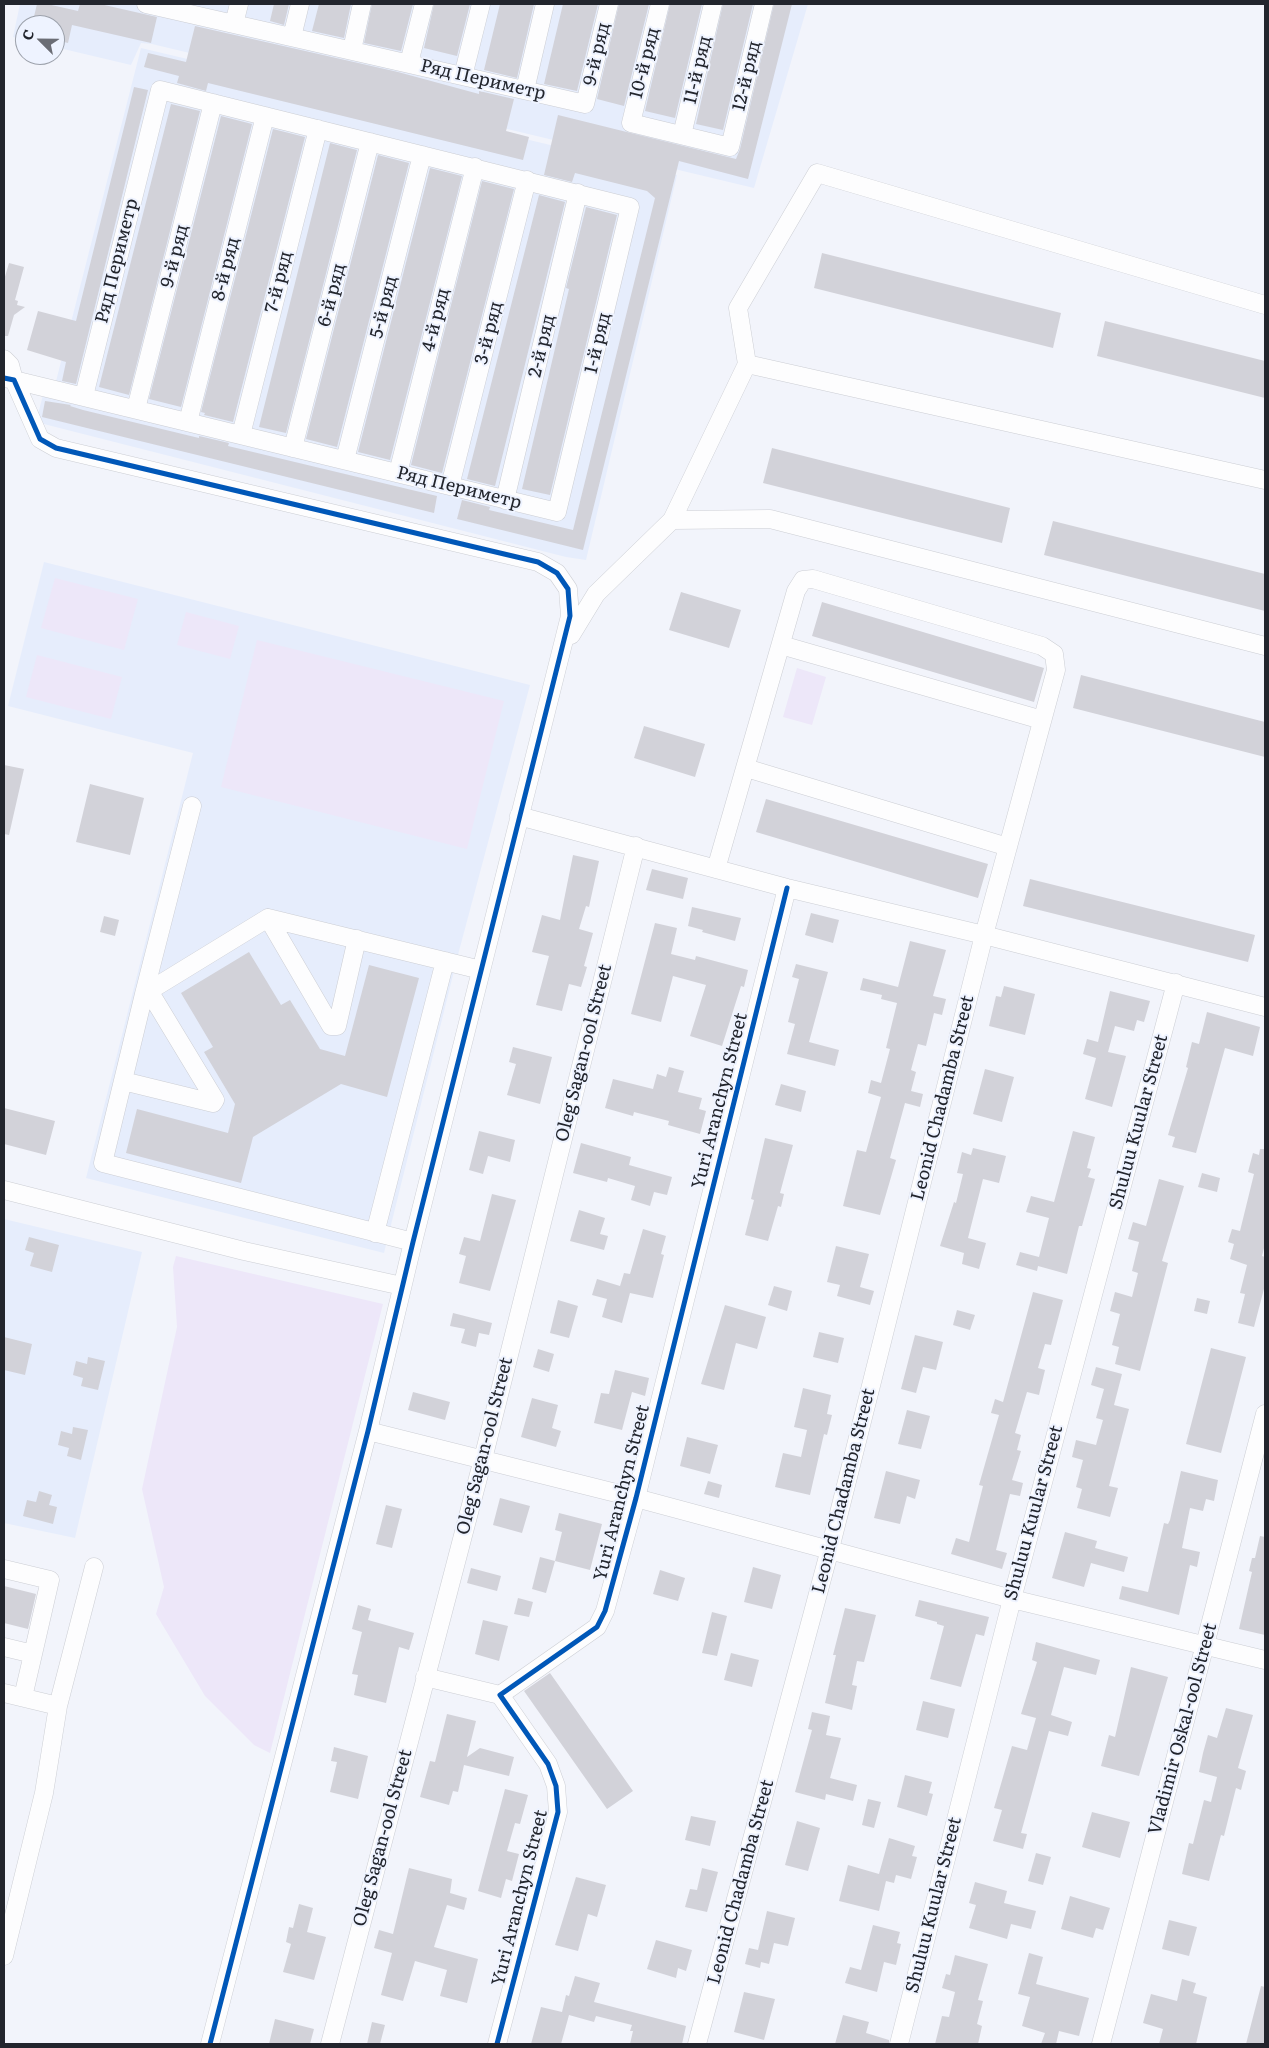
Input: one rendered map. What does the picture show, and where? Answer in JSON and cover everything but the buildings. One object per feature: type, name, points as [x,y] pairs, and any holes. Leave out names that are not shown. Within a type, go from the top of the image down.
[{"type":"street","name":"Ряд Периметр","points":[[146,4],[176,7],[234,24],[586,104]]},
{"type":"street","points":[[234,24],[239,4]]},
{"type":"street","points":[[292,37],[300,4]]},
{"type":"street","points":[[352,50],[362,4]]},
{"type":"street","points":[[409,63],[424,4]]},
{"type":"street","points":[[463,76],[481,4]]},
{"type":"street","points":[[525,90],[545,4]]},
{"type":"street","name":"9-й ряд","points":[[586,104],[609,4]]},
{"type":"street","name":"10-й ряд","points":[[660,4],[631,122],[682,135]]},
{"type":"street","name":"11-й ряд","points":[[682,135],[713,4]]},
{"type":"street","name":"12-й ряд","points":[[682,135],[730,147],[764,4]]},
{"type":"street","name":"Ряд Периметр","points":[[560,499],[557,512],[84,396],[160,90],[610,201]]},
{"type":"street","name":"9-й ряд","points":[[136,409],[213,103]]},
{"type":"street","name":"8-й ряд","points":[[188,422],[265,116]]},
{"type":"street","name":"7-й ряд","points":[[241,435],[318,129]]},
{"type":"street","name":"6-й ряд","points":[[293,448],[370,142]]},
{"type":"street","name":"5-й ряд","points":[[345,460],[422,154]]},
{"type":"street","name":"4-й ряд","points":[[398,473],[475,167]]},
{"type":"street","points":[[562,651],[596,594],[672,520],[747,364],[738,308],[817,172],[1265,305]]},
{"type":"street","name":"3-й ряд","points":[[450,486],[527,180]]},
{"type":"street","name":"2-й ряд","points":[[505,500],[578,193]]},
{"type":"street","name":"1-й ряд","points":[[560,499],[630,207],[610,201]]},
{"type":"street","points":[[4,359],[10,365],[9,379],[40,439],[56,448],[538,562],[557,573],[568,589],[570,616],[562,651],[402,1286],[368,1431],[210,2044]]},
{"type":"street","points":[[747,364],[1265,480]]},
{"type":"street","points":[[9,379],[84,396]]},
{"type":"street","points":[[672,520],[770,519],[1265,646]]},
{"type":"street","name":"Leonid Chadamba Street","points":[[697,2044],[830,1549],[984,935],[1056,670],[1054,654],[1049,649],[813,579],[803,580],[799,584],[781,645]]},
{"type":"street","points":[[716,869],[781,645],[1042,720]]},
{"type":"street","points":[[746,768],[1008,847]]},
{"type":"street","points":[[192,806],[103,1163],[413,1242]]},
{"type":"street","points":[[519,816],[787,888],[984,935],[1265,1007]]},
{"type":"street","name":"Oleg Sagan-ool Street","points":[[330,2044],[482,1460],[636,846]]},
{"type":"street","name":"Yuri Aranchyn Street","points":[[497,2044],[558,1812],[556,1786],[548,1764],[500,1695],[597,1627],[605,1611],[636,1498],[787,888]]},
{"type":"street","points":[[147,992],[268,918],[481,970]]},
{"type":"street","points":[[268,918],[331,1026],[337,1026],[357,939]]},
{"type":"street","points":[[375,1233],[445,961]]},
{"type":"street","name":"Shuluu Kuular Street","points":[[900,2044],[1012,1598],[1176,983]]},
{"type":"street","points":[[123,1081],[212,1103],[215,1100],[147,992]]},
{"type":"street","points":[[4,1190],[244,1251],[402,1286]]},
{"type":"street","name":"Vladimir Oskal-ool Street","points":[[1101,2044],[1265,1414]]},
{"type":"street","points":[[368,1431],[636,1498],[1012,1598],[1265,1660]]},
{"type":"street","points":[[4,1956],[44,1793],[58,1706],[94,1567]]},
{"type":"street","points":[[4,1569],[50,1580],[23,1697]]},
{"type":"street","points":[[4,1647],[33,1654]]},
{"type":"street","points":[[425,1677],[500,1695]]},
{"type":"street","points":[[4,1693],[58,1706]]},
{"type":"shaded area","points":[[20,4],[808,4],[754,188],[152,44],[141,43],[131,65],[65,49],[65,15],[18,15]]},
{"type":"shaded area","points":[[141,48],[677,175],[586,560],[566,557],[36,422],[44,391],[53,393]]},
{"type":"shaded area","points":[[44,562],[530,685],[459,951],[384,1253],[86,1178],[193,753],[8,706]]},
{"type":"shaded area","points":[[55,578],[138,599],[124,650],[41,628]]},
{"type":"shaded area","points":[[186,612],[239,626],[230,659],[177,645]]},
{"type":"shaded area","points":[[257,640],[504,701],[467,849],[221,787]]},
{"type":"shaded area","points":[[37,655],[122,677],[111,719],[26,697]]},
{"type":"shaded area","points":[[797,668],[826,677],[812,725],[783,717]]},
{"type":"shaded area","points":[[4,1219],[142,1252],[75,1538],[4,1523]]},
{"type":"shaded area","points":[[176,1256],[383,1304],[270,1753],[254,1745],[205,1696],[156,1614],[164,1587],[142,1489],[177,1327],[173,1267]]},
{"type":"cycle path","points":[[4,378],[14,380],[40,439],[56,448],[538,562],[557,573],[568,589],[570,616],[413,1242],[368,1431],[210,2044]]},
{"type":"cycle path","points":[[497,2044],[558,1812],[556,1786],[548,1764],[500,1695],[597,1627],[605,1611],[636,1498],[787,888]]}]
